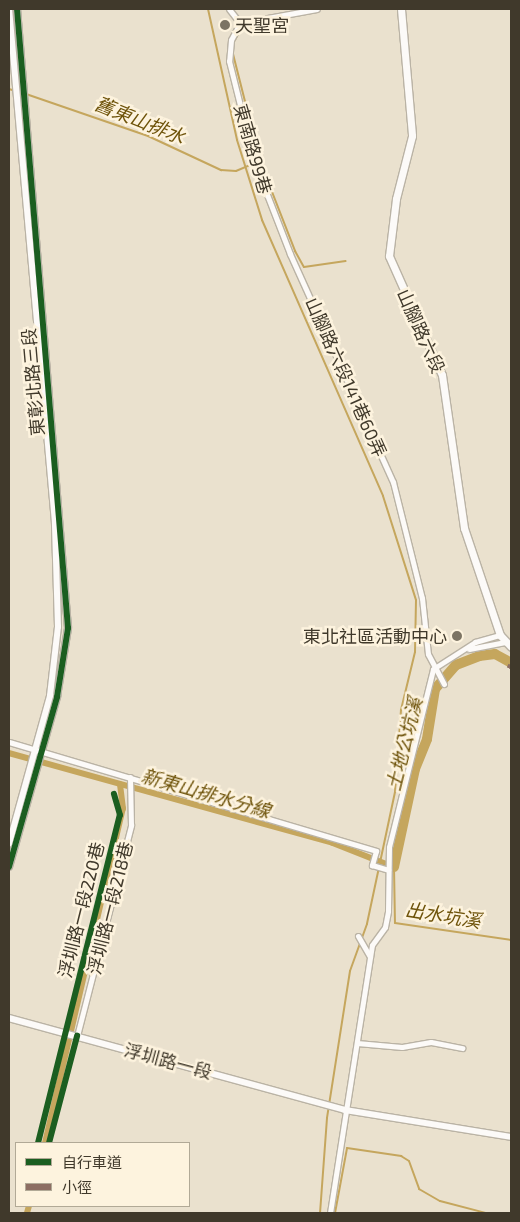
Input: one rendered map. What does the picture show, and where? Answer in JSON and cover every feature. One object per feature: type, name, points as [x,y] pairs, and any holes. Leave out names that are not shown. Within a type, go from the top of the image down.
[{"type":"main road","name":"山腳路六段","points":[[401,9],[412,131],[389,256],[442,375],[464,528],[500,635],[508,644]]},
{"type":"street","name":"東彰北路三段","points":[[9,9],[58,574],[58,627],[50,696],[39,750]]},
{"type":"street","name":"東彰北路三段","points":[[17,9],[68,628],[57,697],[39,750]]},
{"type":"street","points":[[228,9],[240,23],[317,9]]},
{"type":"street","name":"東南路99巷","points":[[240,23],[231,40],[229,61],[263,190],[299,271]]},
{"type":"street","name":"山腳路六段141巷60弄","points":[[299,271],[393,482],[422,598],[433,669]]},
{"type":"street","points":[[330,1213],[372,945],[386,927],[389,847],[433,669],[466,649],[500,635]]},
{"type":"street","points":[[466,649],[508,644]]},
{"type":"street","points":[[433,669],[444,684]]},
{"type":"street","points":[[9,742],[376,850],[372,865],[388,870]]},
{"type":"street","points":[[9,844],[39,750]]},
{"type":"street","points":[[9,867],[34,766]]},
{"type":"street","name":"浮圳路一段218巷","points":[[77,1036],[131,826],[130,777]]},
{"type":"street","points":[[358,936],[370,957]]},
{"type":"street","name":"浮圳路一段","points":[[9,1018],[345,1110],[511,1137]]},
{"type":"street","points":[[357,1042],[402,1047],[432,1042],[462,1048]]},
{"type":"waterway","points":[[208,9],[237,140],[262,220],[383,496],[416,600],[415,652],[401,710],[395,792],[367,924],[350,971],[327,1118],[320,1213]]},
{"type":"waterway","points":[[233,43],[240,31],[279,18]]},
{"type":"waterway","points":[[232,50],[260,161],[295,251],[304,267],[346,261]]},
{"type":"waterway","name":"舊東山排水","points":[[9,89],[22,93]]},
{"type":"waterway","name":"舊東山排水","points":[[26,94],[148,136],[221,170],[236,171],[260,161]]},
{"type":"waterway","name":"土地公坑溪","points":[[394,867],[415,769],[427,739],[435,689],[456,665],[479,656],[495,654],[511,663]]},
{"type":"waterway","name":"新東山排水分線","points":[[9,753],[333,843],[394,867]]},
{"type":"waterway","points":[[45,1142],[123,809],[120,785]]},
{"type":"waterway","name":"出水坑溪","points":[[394,867],[395,923],[511,940]]},
{"type":"waterway","points":[[335,1213],[347,1148],[401,1156],[409,1161],[419,1189],[440,1201],[486,1213]]},
{"type":"waterway","points":[[27,1213],[29,1207]]},
{"type":"marked path","points":[[509,668],[511,664]]},
{"type":"cycle path","points":[[9,867],[57,697],[68,628],[17,9]]},
{"type":"cycle path","name":"浮圳路一段220巷","points":[[38,1142],[120,815],[114,794]]},
{"type":"cycle path","points":[[49,1142],[77,1036]]},
{"type":"place","name":"天聖宮","points":[[225,25]]},
{"type":"place","name":"東北社區活動中心","points":[[457,636]]}]
